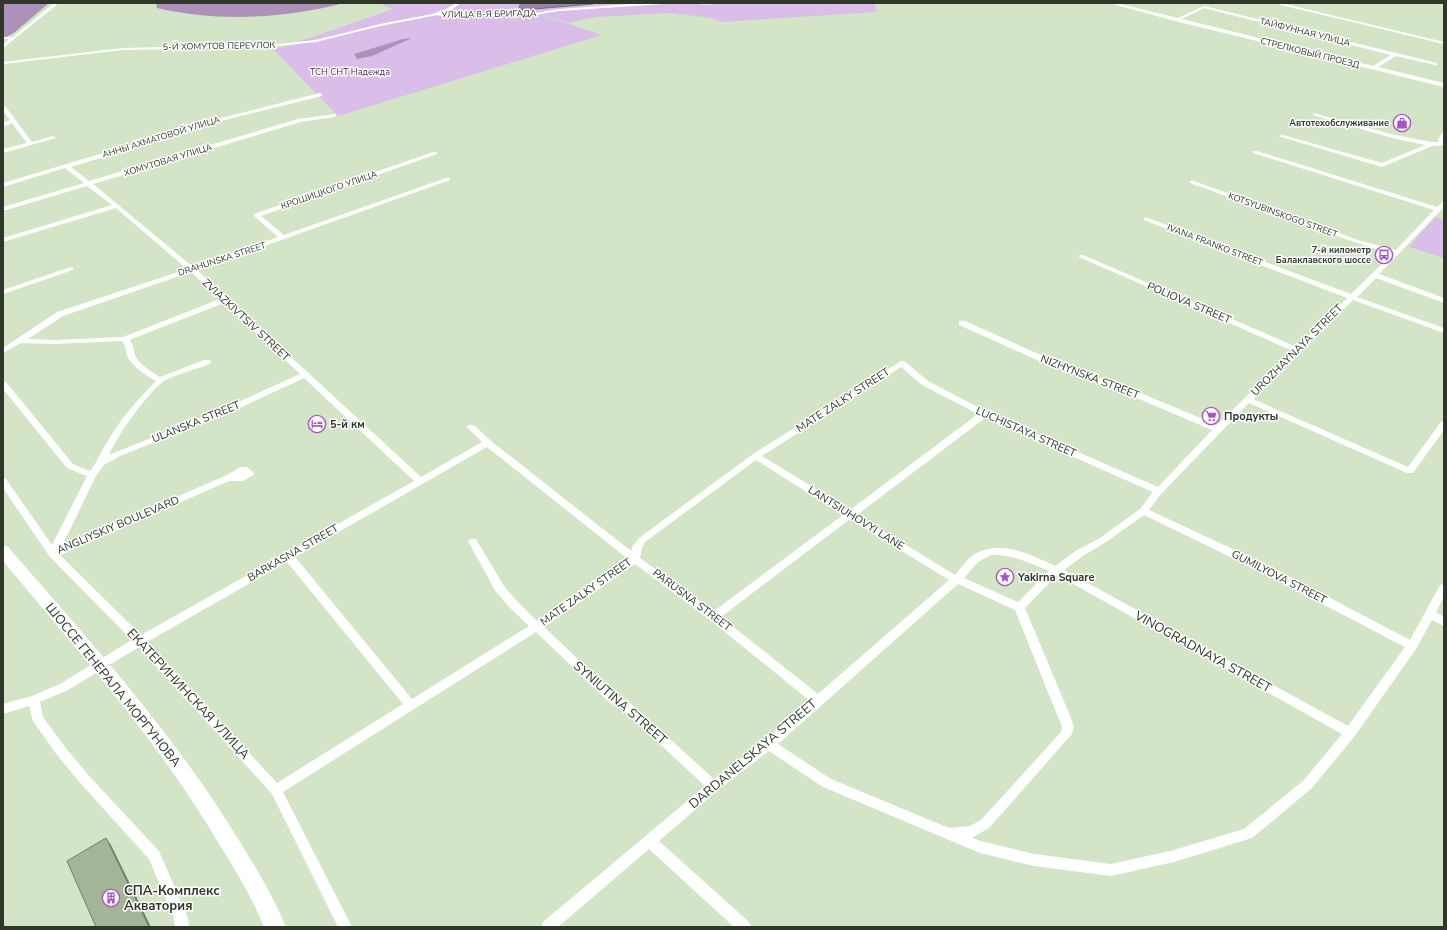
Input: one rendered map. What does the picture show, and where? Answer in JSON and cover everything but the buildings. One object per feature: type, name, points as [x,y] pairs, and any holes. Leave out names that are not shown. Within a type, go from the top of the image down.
[{"type":"main road","name":"ШОССЕ ГЕНЕРАЛА МОРГУНОВА","points":[[3,551],[161,740],[222,828],[269,911],[275,927]]},
{"type":"street","points":[[3,47],[57,3]]},
{"type":"street","points":[[433,15],[448,10],[459,3]]},
{"type":"street","name":"УЛИЦА 8-Я БРИГАДА","points":[[433,15],[530,15],[559,10],[664,3]]},
{"type":"street","points":[[699,3],[713,3]]},
{"type":"street","name":"СТРЕЛКОВЫЙ ПРОЕЗД","points":[[1111,3],[1444,85]]},
{"type":"street","points":[[1276,3],[1444,43]]},
{"type":"street","name":"ТАЙФУННАЯ УЛИЦА","points":[[1177,20],[1204,7],[1435,64]]},
{"type":"street","name":"5-Й ХОМУТОВ ПЕРЕУЛОК","points":[[3,63],[123,49],[269,46],[316,41],[380,25],[433,15]]},
{"type":"street","points":[[3,38],[14,38]]},
{"type":"street","points":[[1374,68],[1396,54]]},
{"type":"street","name":"АННЫ АХМАТОВОЙ УЛИЦА","points":[[3,185],[218,120],[320,95]]},
{"type":"street","points":[[3,108],[31,144]]},
{"type":"street","points":[[1315,114],[1394,137],[1431,144],[1443,145],[1441,140],[1444,134]]},
{"type":"street","name":"ХОМУТОВАЯ УЛИЦА","points":[[3,209],[300,120],[334,115]]},
{"type":"street","points":[[3,125],[13,121]]},
{"type":"street","points":[[1281,136],[1382,165],[1431,144]]},
{"type":"street","points":[[3,151],[53,138]]},
{"type":"street","points":[[1255,152],[1441,206]]},
{"type":"street","name":"КРОШИЦКОГО УЛИЦА","points":[[283,238],[256,215],[435,153]]},
{"type":"street","name":"ZVIAZKIVTSIV STREET","points":[[66,166],[118,206],[192,269],[419,481]]},
{"type":"street","name":"DRAHUNSKA STREET","points":[[3,351],[21,341],[41,324],[60,314],[283,238],[448,179]]},
{"type":"street","name":"KOTSYUBINSKOGO STREET","points":[[1192,182],[1358,242],[1397,254]]},
{"type":"street","points":[[3,240],[118,206]]},
{"type":"street","name":"UROZHAYNAYA STREET","points":[[1056,570],[1080,553],[1103,540],[1143,510],[1218,429],[1351,297],[1397,254],[1441,206]]},
{"type":"street","name":"IVANA FRANKO STREET","points":[[1146,219],[1444,332]]},
{"type":"street","name":"POLIOVA STREET","points":[[1081,256],[1297,350]]},
{"type":"street","points":[[3,292],[71,270]]},
{"type":"street","points":[[1374,276],[1444,301]]},
{"type":"street","points":[[21,341],[55,342],[124,339],[224,300]]},
{"type":"street","name":"NIZHYNSKA STREET","points":[[962,323],[1051,363],[1135,394],[1218,429]]},
{"type":"street","points":[[124,339],[130,346],[131,355],[139,366],[158,379],[162,379]]},
{"type":"street","points":[[101,463],[106,450],[133,410],[162,379],[207,362]]},
{"type":"street","name":"LUCHISTAYA STREET","points":[[901,363],[925,383],[984,414],[1159,491]]},
{"type":"street","name":"MATE ZALKY STREET","points":[[276,790],[536,627],[635,559],[638,547],[642,540],[756,456],[901,363]]},
{"type":"street","name":"ULANSKA STREET","points":[[92,475],[101,463],[117,454],[228,410],[304,375]]},
{"type":"street","points":[[3,384],[70,466],[92,475]]},
{"type":"street","points":[[1248,400],[1410,471],[1444,424]]},
{"type":"street","points":[[714,616],[984,414]]},
{"type":"street","name":"PARUSNA STREET","points":[[471,427],[488,443],[635,559],[714,616],[817,700]]},
{"type":"street","name":"BARKASNA STREET","points":[[3,709],[34,700],[64,687],[140,641],[488,443]]},
{"type":"street","name":"LANTSIUHOVYI LANE","points":[[756,456],[948,576],[957,579]]},
{"type":"street","name":"ANGLIYSKIY BOULEVARD","points":[[53,554],[92,475]]},
{"type":"street","name":"ANGLIYSKIY BOULEVARD","points":[[53,554],[228,478]]},
{"type":"street","name":"ЕКАТЕРИНИНСКАЯ УЛИЦА","points":[[3,481],[53,554],[140,641],[276,790],[345,927]]},
{"type":"street","name":"GUMILYOVA STREET","points":[[1143,510],[1261,567],[1412,646]]},
{"type":"street","name":"SYNIUTINA STREET","points":[[473,540],[500,589],[536,627],[614,701],[623,703],[714,786]]},
{"type":"street","points":[[948,834],[972,832],[986,824],[1066,734],[1068,727],[1065,718],[1019,607],[957,579],[981,556],[988,553],[1000,552],[1016,554],[1056,570],[1019,607]]},
{"type":"street","points":[[288,556],[411,706]]},
{"type":"street","name":"VINOGRADNAYA STREET","points":[[1056,570],[1350,733]]},
{"type":"street","name":"DARDANELSKAYA STREET","points":[[548,927],[714,786],[769,744],[817,700],[957,579]]},
{"type":"street","points":[[769,744],[827,783],[980,847],[1034,860],[1111,870],[1174,856],[1248,834],[1307,785],[1350,733],[1412,646],[1444,588]]},
{"type":"street","points":[[1430,614],[1444,622]]},
{"type":"street","points":[[34,700],[37,718],[61,751],[86,781],[154,855],[181,918],[182,927]]},
{"type":"street","points":[[650,841],[744,927]]},
{"type":"green space","name":"ТСН СНТ Надежда","points":[[378,3],[874,3],[877,12],[721,22],[712,18],[671,13],[595,17],[569,23],[540,14],[436,15],[541,15],[602,35],[338,116],[273,49],[414,20],[292,44],[393,9]]},
{"type":"green space","points":[[1435,217],[1444,220],[1444,258],[1409,247]]},
{"type":"shaded area","points":[[3,3],[49,3],[15,32],[3,39]]},
{"type":"shaded area","points":[[156,3],[344,3],[274,15],[227,17],[157,8]]},
{"type":"shaded area","points":[[521,3],[593,4],[522,10],[519,7]]},
{"type":"shaded area","points":[[412,38],[372,56],[357,59],[354,54],[403,39]]},
{"type":"place","name":"Автотехобслуживание","points":[[1402,123]]},
{"type":"place","name":"7-й километр Балаклавского шоссе","points":[[1384,255]]},
{"type":"place","name":"Продукты","points":[[1211,416]]},
{"type":"place","name":"5-й км","points":[[317,424]]},
{"type":"place","name":"Yakirna Square","points":[[1005,577]]},
{"type":"place","name":"СПА-Комплекс Акватория","points":[[111,898]]}]
